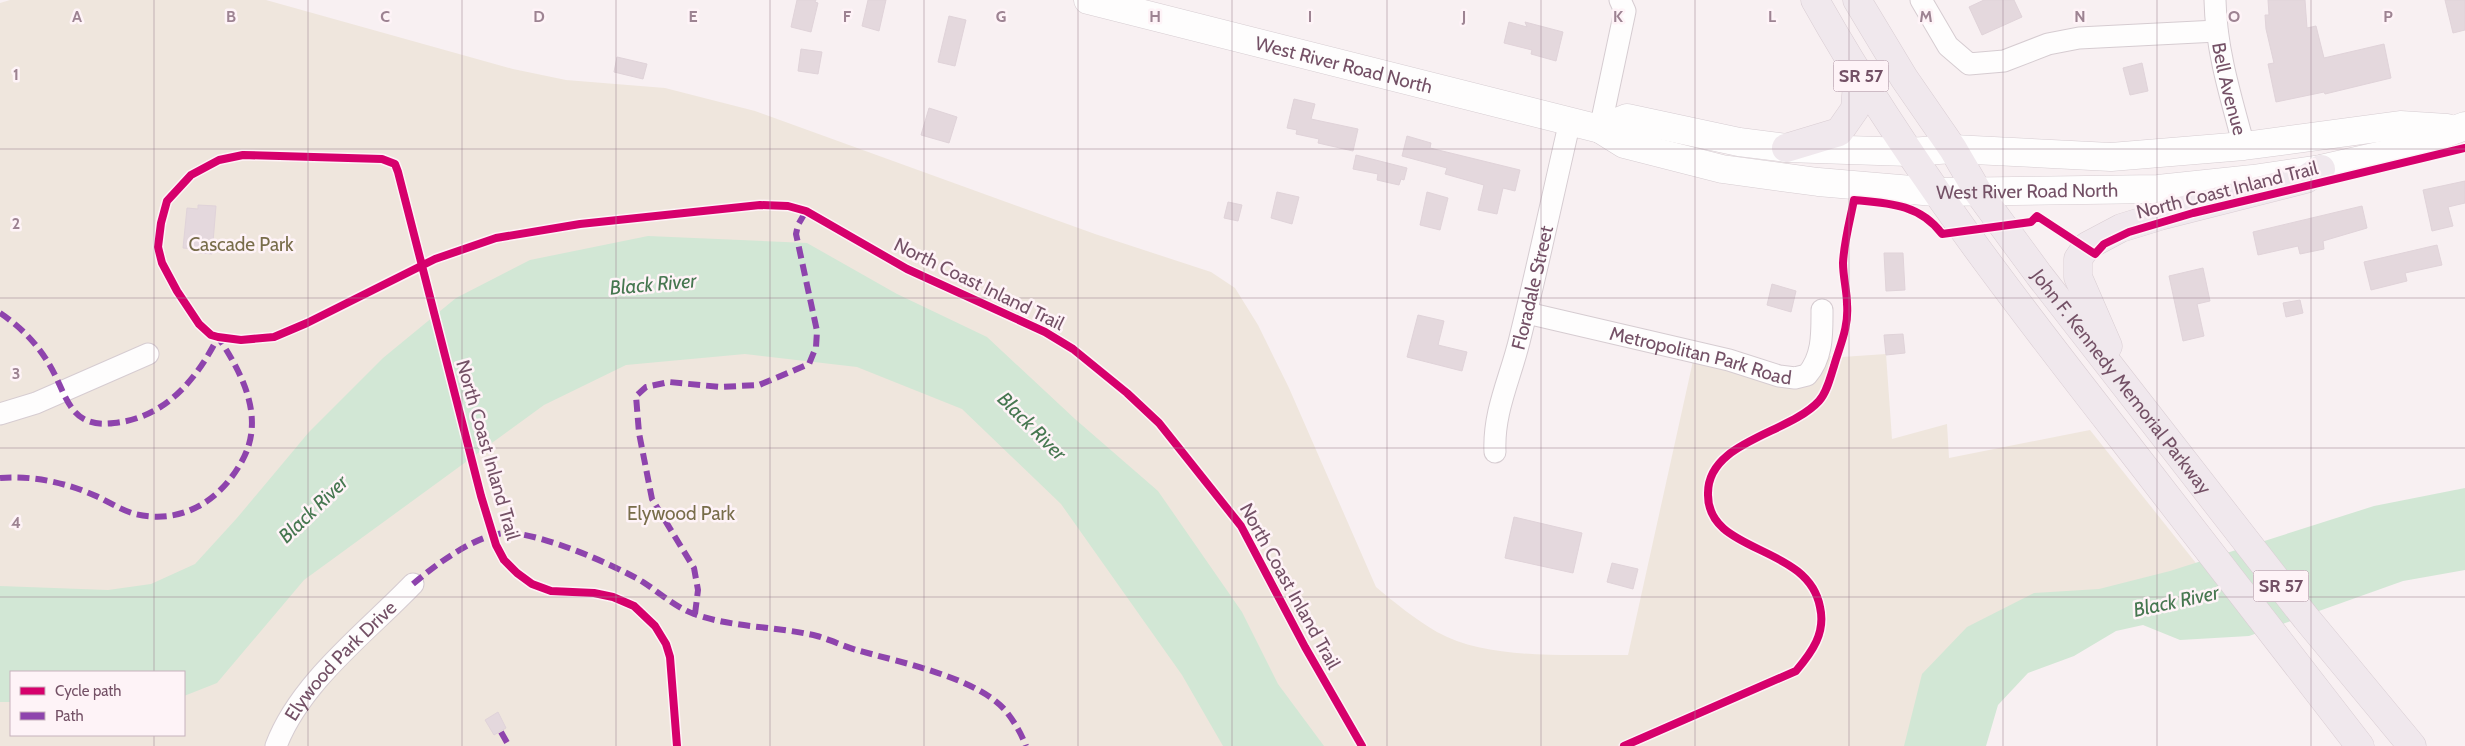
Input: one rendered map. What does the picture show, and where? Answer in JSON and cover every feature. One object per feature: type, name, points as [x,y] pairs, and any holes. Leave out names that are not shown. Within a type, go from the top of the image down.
[{"type":"highway","name":"John F. Kennedy Memorial Parkway","points":[[1815,0],[1935,192],[2017,304],[2360,746]]},
{"type":"highway","name":"John F. Kennedy Memorial Parkway","points":[[1857,0],[1904,78],[1953,150],[1978,192],[2039,275],[2306,618],[2412,746]]},
{"type":"highway","points":[[1786,148],[1839,132],[1855,109],[1858,71]]},
{"type":"highway","points":[[2125,384],[2078,276],[2078,259],[2086,246],[2121,228],[2160,216],[2306,179],[2321,169]]},
{"type":"street","points":[[1600,129],[1625,11],[1620,0]]},
{"type":"street","points":[[1921,0],[1948,46],[1969,64],[2004,61],[2048,44],[2079,38],[2217,31]]},
{"type":"street","name":"Bell Avenue","points":[[2215,0],[2217,31],[2224,73],[2244,146]]},
{"type":"street","name":"West River Road North","points":[[1099,1],[1600,129],[1624,144],[1722,169],[1818,182],[1935,192],[2158,189],[2253,179],[2321,169],[2392,153],[2460,127]]},
{"type":"street","name":"West River Road North","points":[[1600,129],[1627,118],[1739,142],[1786,148],[1909,152],[1953,150],[2111,157],[2244,146],[2400,125],[2460,127]]},
{"type":"street","name":"Floradale Street","points":[[1495,452],[1494,439],[1498,409],[1527,313],[1570,122]]},
{"type":"street","name":"Metropolitan Park Road","points":[[1527,313],[1721,358],[1779,376],[1795,378],[1807,375],[1817,359],[1821,340],[1822,310]]},
{"type":"street","points":[[0,414],[36,403],[148,354]]},
{"type":"street","name":"Elywood Park Drive","points":[[276,746],[287,723],[306,692],[413,584]]},
{"type":"green space","name":"Cascade Park","points":[[10,0],[266,0],[513,69],[566,80],[665,88],[755,111],[1095,234],[1211,272],[1235,288],[1258,325],[1289,388],[1376,587],[1405,611],[1437,632],[1481,648],[1530,654],[1628,655],[1693,361],[1780,386],[1827,356],[1842,357],[1886,354],[1892,439],[1947,424],[1949,458],[2090,430],[2219,592],[2081,618],[1945,746],[0,746],[0,3]]},
{"type":"water","name":"Black River","points":[[648,236],[807,243],[897,294],[987,337],[1075,419],[1158,491],[1242,612],[1278,684],[1324,746],[1223,746],[1182,675],[1061,504],[962,409],[857,367],[745,354],[626,365],[544,405],[304,580],[217,683],[185,696],[185,671],[10,671],[10,702],[0,702],[0,586],[108,590],[151,584],[195,564],[237,518],[309,432],[383,358],[456,298],[530,260]]},
{"type":"water","name":"Black River","points":[[2465,488],[2465,570],[2403,581],[2249,636],[2180,640],[2143,625],[2116,631],[2074,656],[2028,673],[1998,705],[1986,746],[1904,746],[1922,674],[1967,627],[2034,593],[2099,589],[2170,571],[2374,506]]},
{"type":"building","points":[[797,0],[816,0],[815,2],[818,3],[811,32],[791,27]]},
{"type":"building","points":[[868,0],[886,0],[879,31],[862,26]]},
{"type":"building","points":[[1984,0],[2014,0],[2022,17],[1982,35],[1969,7]]},
{"type":"building","points":[[2268,0],[2305,0],[2307,28],[2316,26],[2324,58],[2384,44],[2391,78],[2325,94],[2324,92],[2276,102],[2268,64],[2274,63],[2266,29],[2265,15],[2269,15]]},
{"type":"building","points":[[2445,0],[2465,0],[2465,30],[2453,33]]},
{"type":"building","points":[[949,16],[966,20],[955,66],[938,62]]},
{"type":"building","points":[[1509,22],[1527,27],[1525,22],[1563,32],[1556,61],[1531,54],[1532,50],[1504,43]]},
{"type":"building","points":[[801,49],[822,52],[818,74],[798,71]]},
{"type":"building","points":[[617,57],[647,64],[643,79],[614,72]]},
{"type":"building","points":[[2142,63],[2148,91],[2130,95],[2123,68]]},
{"type":"building","points":[[1294,99],[1315,104],[1311,119],[1358,129],[1353,151],[1318,143],[1319,139],[1296,134],[1297,130],[1287,128]]},
{"type":"building","points":[[929,108],[957,117],[949,143],[921,135]]},
{"type":"building","points":[[1407,136],[1431,143],[1430,148],[1520,170],[1515,191],[1503,188],[1497,214],[1478,210],[1484,185],[1445,174],[1447,168],[1402,156]]},
{"type":"building","points":[[1356,155],[1407,168],[1404,180],[1401,179],[1399,185],[1377,180],[1378,174],[1353,169]]},
{"type":"building","points":[[2465,181],[2465,203],[2448,207],[2453,226],[2432,231],[2423,190]]},
{"type":"building","points":[[1277,192],[1299,197],[1292,224],[1271,218]]},
{"type":"building","points":[[1427,192],[1448,198],[1440,230],[1420,225]]},
{"type":"building","points":[[1228,202],[1242,205],[1238,221],[1224,218]]},
{"type":"building","points":[[198,205],[216,206],[212,254],[193,252],[193,249],[183,248],[187,208],[198,209]]},
{"type":"building","points":[[2362,206],[2367,228],[2323,241],[2324,249],[2300,254],[2298,246],[2258,255],[2253,232]]},
{"type":"building","points":[[2437,245],[2442,265],[2405,273],[2407,281],[2371,290],[2364,262]]},
{"type":"building","points":[[1884,253],[1903,253],[1905,290],[1886,291]]},
{"type":"building","points":[[2203,268],[2210,301],[2197,304],[2204,336],[2183,341],[2169,276]]},
{"type":"building","points":[[1772,284],[1796,291],[1791,312],[1767,305]]},
{"type":"building","points":[[2300,300],[2303,313],[2286,317],[2283,303]]},
{"type":"building","points":[[1418,315],[1444,321],[1438,345],[1467,352],[1462,371],[1407,357]]},
{"type":"building","points":[[1903,334],[1905,353],[1886,355],[1884,335]]},
{"type":"building","points":[[1514,517],[1582,533],[1573,573],[1505,558]]},
{"type":"building","points":[[1612,563],[1638,569],[1633,589],[1607,582]]},
{"type":"building","points":[[498,712],[506,728],[494,735],[485,720]]},
{"type":"marked path","points":[[695,614],[698,590],[694,568],[652,499],[639,433],[636,396],[646,387],[669,382],[720,387],[759,385],[809,364],[816,347],[817,331],[796,234],[798,225],[806,211]]},
{"type":"marked path","points":[[0,313],[25,333],[38,348],[75,412],[83,419],[103,424],[132,420],[164,405],[189,381],[210,353],[218,337],[235,366],[248,396],[252,429],[249,445],[242,461],[223,488],[198,507],[184,513],[152,517],[135,514],[85,491],[61,484],[37,479],[0,478]]},
{"type":"marked path","points":[[413,584],[445,559],[484,538],[509,533],[540,539],[577,551],[614,567],[643,582],[674,604],[694,614],[724,622],[817,636],[957,680],[976,689],[1005,710],[1017,727],[1026,746]]},
{"type":"marked path","points":[[501,732],[509,746]]},
{"type":"cycle path","name":"North Coast Inland Trail","points":[[1624,746],[1796,671],[1816,642],[1821,625],[1821,616],[1820,607],[1812,586],[1797,571],[1779,559],[1739,539],[1723,528],[1712,513],[1708,493],[1712,475],[1721,461],[1752,440],[1806,412],[1819,401],[1824,393],[1830,380],[1847,320],[1843,263],[1854,200],[1879,202],[1903,207],[1924,216],[1942,234],[2031,222],[2037,216],[2095,254],[2104,244],[2129,232],[2193,213],[2465,148]]},
{"type":"cycle path","name":"North Coast Inland Trail","points":[[677,746],[670,657],[666,644],[655,626],[634,606],[613,597],[594,593],[551,591],[532,584],[504,560],[496,545],[481,496],[398,172],[395,164],[382,159],[243,155],[219,160],[191,175],[167,201],[161,223],[158,247],[162,263],[177,291],[199,324],[211,335],[241,340],[274,337],[307,323],[435,259],[496,238],[580,224],[760,205],[788,206],[806,211],[907,269],[1045,332],[1073,349],[1127,393],[1159,423],[1241,526],[1305,647],[1362,746]]},
{"type":"park label","name":"Elywood Park","points":[[681,513]]}]
